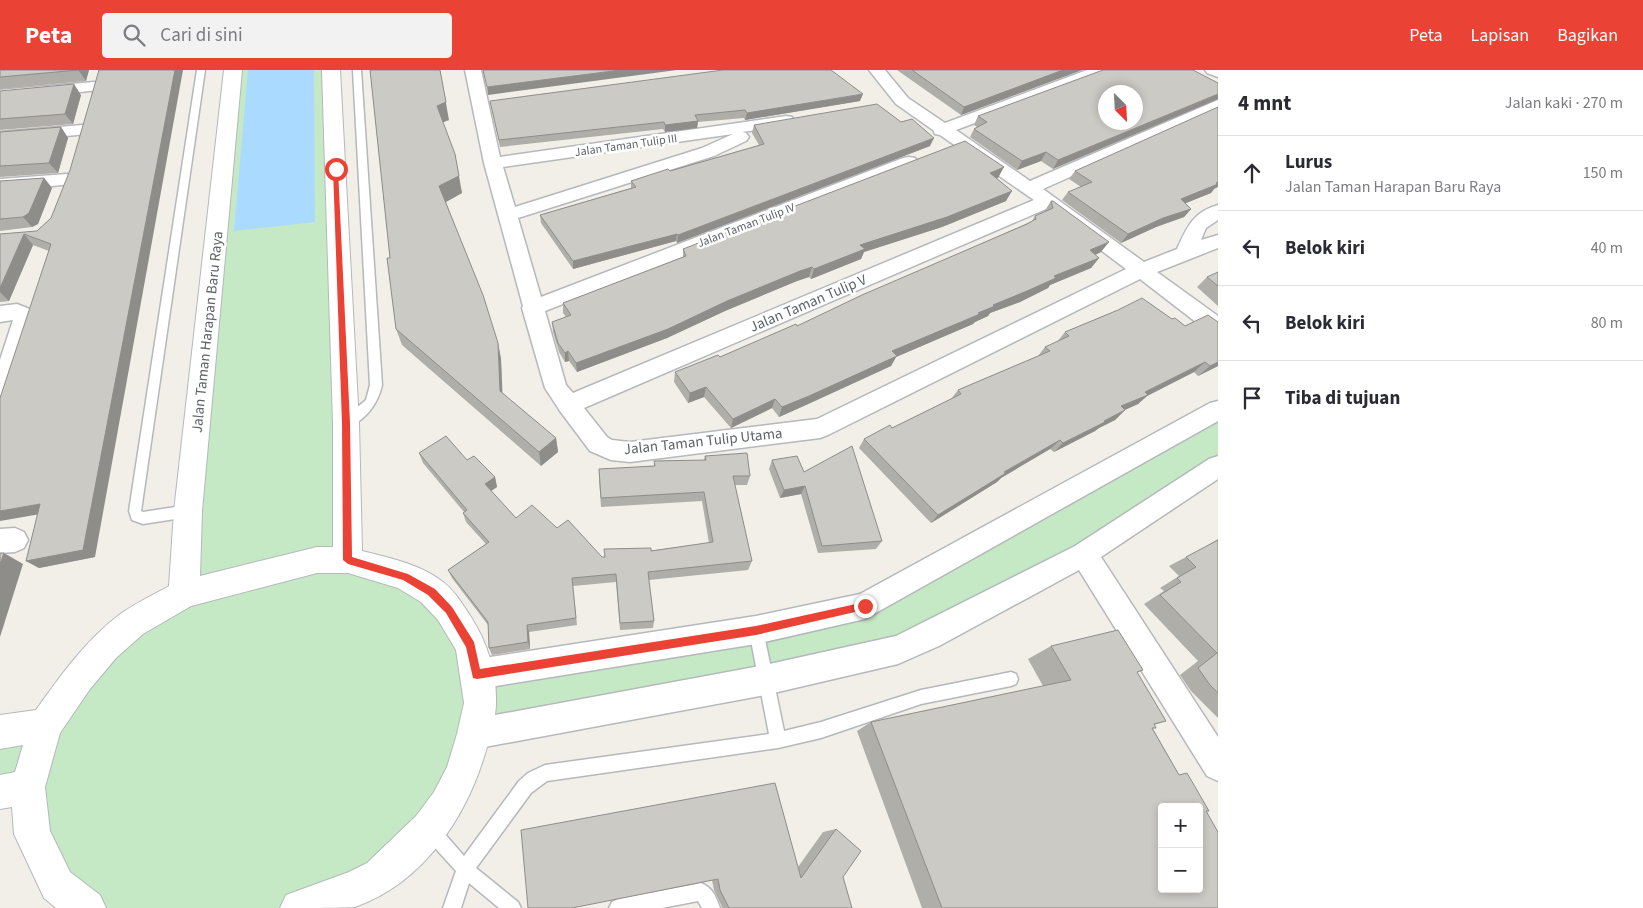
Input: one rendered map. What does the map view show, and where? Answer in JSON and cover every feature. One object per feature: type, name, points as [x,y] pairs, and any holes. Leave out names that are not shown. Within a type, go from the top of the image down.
[{"type":"street","name":"Jalan Taman Harapan Baru Raya","points":[[184,594],[188,511],[233,70]]},
{"type":"street","points":[[331,70],[346,423],[348,560]]},
{"type":"street","name":"Jalan Taman Tulip Utama","points":[[473,70],[486,103],[492,163],[556,388],[595,441],[600,446],[612,451],[630,452],[820,428],[1142,270],[1218,241]]},
{"type":"street","points":[[942,130],[1101,70]]},
{"type":"street","points":[[886,72],[902,101],[960,143],[1048,201],[1218,327]]},
{"type":"street","points":[[0,95],[97,78],[72,163]]},
{"type":"street","points":[[883,104],[902,101]]},
{"type":"street","points":[[1029,188],[1218,105]]},
{"type":"street","name":"Jalan Taman Tulip III","points":[[492,163],[798,119]]},
{"type":"street","name":"Jalan Taman Tulip III","points":[[508,215],[708,152],[739,138],[760,125]]},
{"type":"street","points":[[0,138],[72,163]]},
{"type":"street","points":[[942,150],[960,143]]},
{"type":"street","name":"Jalan Taman Tulip IV","points":[[532,308],[923,157]]},
{"type":"street","points":[[0,185],[72,163]]},
{"type":"street","name":"Jalan Taman Tulip V","points":[[568,405],[1048,201]]},
{"type":"street","points":[[1186,252],[1198,224],[1218,211]]},
{"type":"street","points":[[0,314],[18,312],[26,315],[0,395]]},
{"type":"street","points":[[477,674],[756,630],[865,606],[1218,410]]},
{"type":"street","points":[[474,734],[765,680],[898,650],[929,636],[1084,554],[1218,466]]},
{"type":"street","points":[[1084,554],[1218,765]]},
{"type":"street","points":[[87,908],[56,885],[32,834],[14,789],[45,725],[79,678],[105,647],[132,624],[184,594],[317,560],[348,560],[405,576],[432,592],[449,610],[471,645],[480,703],[474,734],[462,774],[446,804],[429,829],[357,898],[299,908]]},
{"type":"street","points":[[0,732],[45,725]]},
{"type":"lane","points":[[188,511],[144,518],[137,516],[135,511],[201,70]]},
{"type":"lane","points":[[346,423],[371,403],[376,385],[357,70]]},
{"type":"lane","points":[[756,630],[778,740]]},
{"type":"lane","points":[[452,908],[465,869],[525,787],[545,773],[778,740],[821,730],[921,697],[1011,679]]},
{"type":"lane","points":[[429,829],[465,869],[512,908]]},
{"type":"lane","points":[[618,908],[702,892],[708,899],[711,908]]},
{"type":"green space","points":[[233,70],[331,70],[348,559],[432,592],[477,674],[865,606],[1218,410],[1218,466],[929,636],[474,734],[462,774],[356,888],[299,908],[87,908],[28,787],[0,792],[0,732],[45,725],[79,678],[184,594]]},
{"type":"water","points":[[248,70],[314,70],[315,222],[234,231]]},
{"type":"building","points":[[0,70],[79,70],[0,77]]},
{"type":"building","points":[[99,70],[175,70],[83,550],[26,561],[40,504],[0,511],[0,398],[51,244],[24,234],[0,288],[0,234],[37,231],[51,218],[70,170]]},
{"type":"building","points":[[370,70],[440,70],[446,102],[437,106],[455,154],[459,176],[439,186],[483,295],[498,343],[500,391],[556,438],[539,452],[396,329],[387,258],[390,258]]},
{"type":"building","points":[[483,70],[621,70],[487,87]]},
{"type":"building","points":[[723,70],[831,70],[863,94],[747,113],[745,110],[695,115],[698,121],[665,125],[664,122],[499,140],[490,101]]},
{"type":"building","points":[[912,70],[1063,70],[964,107]]},
{"type":"building","points":[[1103,70],[1193,70],[1218,83],[1218,94],[1143,125],[1143,85],[1098,85],[1098,130],[1131,130],[1058,160],[1046,152],[1022,161],[974,129],[987,122],[978,116]]},
{"type":"building","points":[[74,84],[65,114],[0,119],[0,91]]},
{"type":"building","points":[[877,104],[901,122],[912,119],[934,138],[678,235],[573,261],[540,215],[636,187],[631,181],[668,169],[670,171],[764,144],[754,125]]},
{"type":"building","points":[[1218,107],[1218,182],[1216,183],[1218,184],[1181,199],[1191,209],[1163,218],[1128,234],[1068,192],[1092,182],[1075,171]]},
{"type":"building","points":[[61,127],[49,163],[0,166],[0,132]]},
{"type":"building","points":[[965,141],[1004,167],[990,173],[1012,191],[947,217],[860,245],[865,249],[814,269],[812,267],[800,271],[727,301],[668,329],[576,363],[568,351],[565,353],[558,343],[552,322],[571,315],[563,303],[686,256],[683,249]]},
{"type":"building","points":[[44,178],[29,213],[23,217],[0,219],[0,181]]},
{"type":"building","points":[[1051,201],[1109,242],[1090,250],[1099,258],[1054,276],[1056,278],[993,305],[995,306],[978,313],[980,314],[892,351],[897,356],[782,407],[775,399],[733,419],[706,387],[690,393],[675,372],[718,355],[720,357],[796,324],[797,326],[862,295],[1027,224],[1036,219],[1035,216],[1053,208]]},
{"type":"building","points":[[1218,272],[1218,286],[1207,277]]},
{"type":"building","points":[[1142,298],[1185,326],[1208,315],[1218,322],[1218,362],[1210,366],[1205,362],[1145,392],[1148,395],[1121,406],[1125,410],[1105,422],[1063,443],[1060,440],[1004,472],[1006,473],[938,515],[864,439],[890,425],[892,428],[961,394],[958,390],[1050,351],[1045,347],[1069,336],[1065,332]]},
{"type":"building","points":[[446,436],[467,460],[474,456],[495,477],[485,484],[516,518],[532,505],[557,528],[568,520],[602,557],[605,557],[604,549],[651,548],[651,551],[713,542],[704,492],[601,498],[599,469],[655,466],[654,461],[706,460],[705,456],[747,453],[750,476],[733,476],[752,561],[648,572],[654,621],[620,623],[616,574],[572,578],[576,618],[527,625],[528,642],[489,648],[488,622],[448,570],[489,542],[463,513],[467,510],[419,453]]},
{"type":"building","points":[[852,446],[882,541],[822,546],[805,486],[784,490],[772,460],[797,456],[804,472]]},
{"type":"building","points":[[1218,540],[1218,693],[1198,668],[1217,653],[1160,595],[1181,582],[1177,578],[1196,567],[1186,557]]},
{"type":"building","points":[[0,553],[4,553],[0,564]]},
{"type":"building","points":[[1118,630],[1143,670],[1137,672],[1166,721],[1154,724],[1156,728],[1152,728],[1179,775],[1187,773],[1209,811],[1206,811],[1218,832],[1218,908],[942,908],[871,722],[1071,680],[1051,646]]},
{"type":"building","points":[[775,783],[801,878],[836,829],[861,851],[843,877],[852,908],[729,908],[720,890],[718,879],[572,908],[528,908],[521,830]]},
{"type":"route","points":[[336,169],[346,423],[348,560],[405,576],[432,592],[449,610],[471,645],[477,674],[756,630],[865,606]]}]
